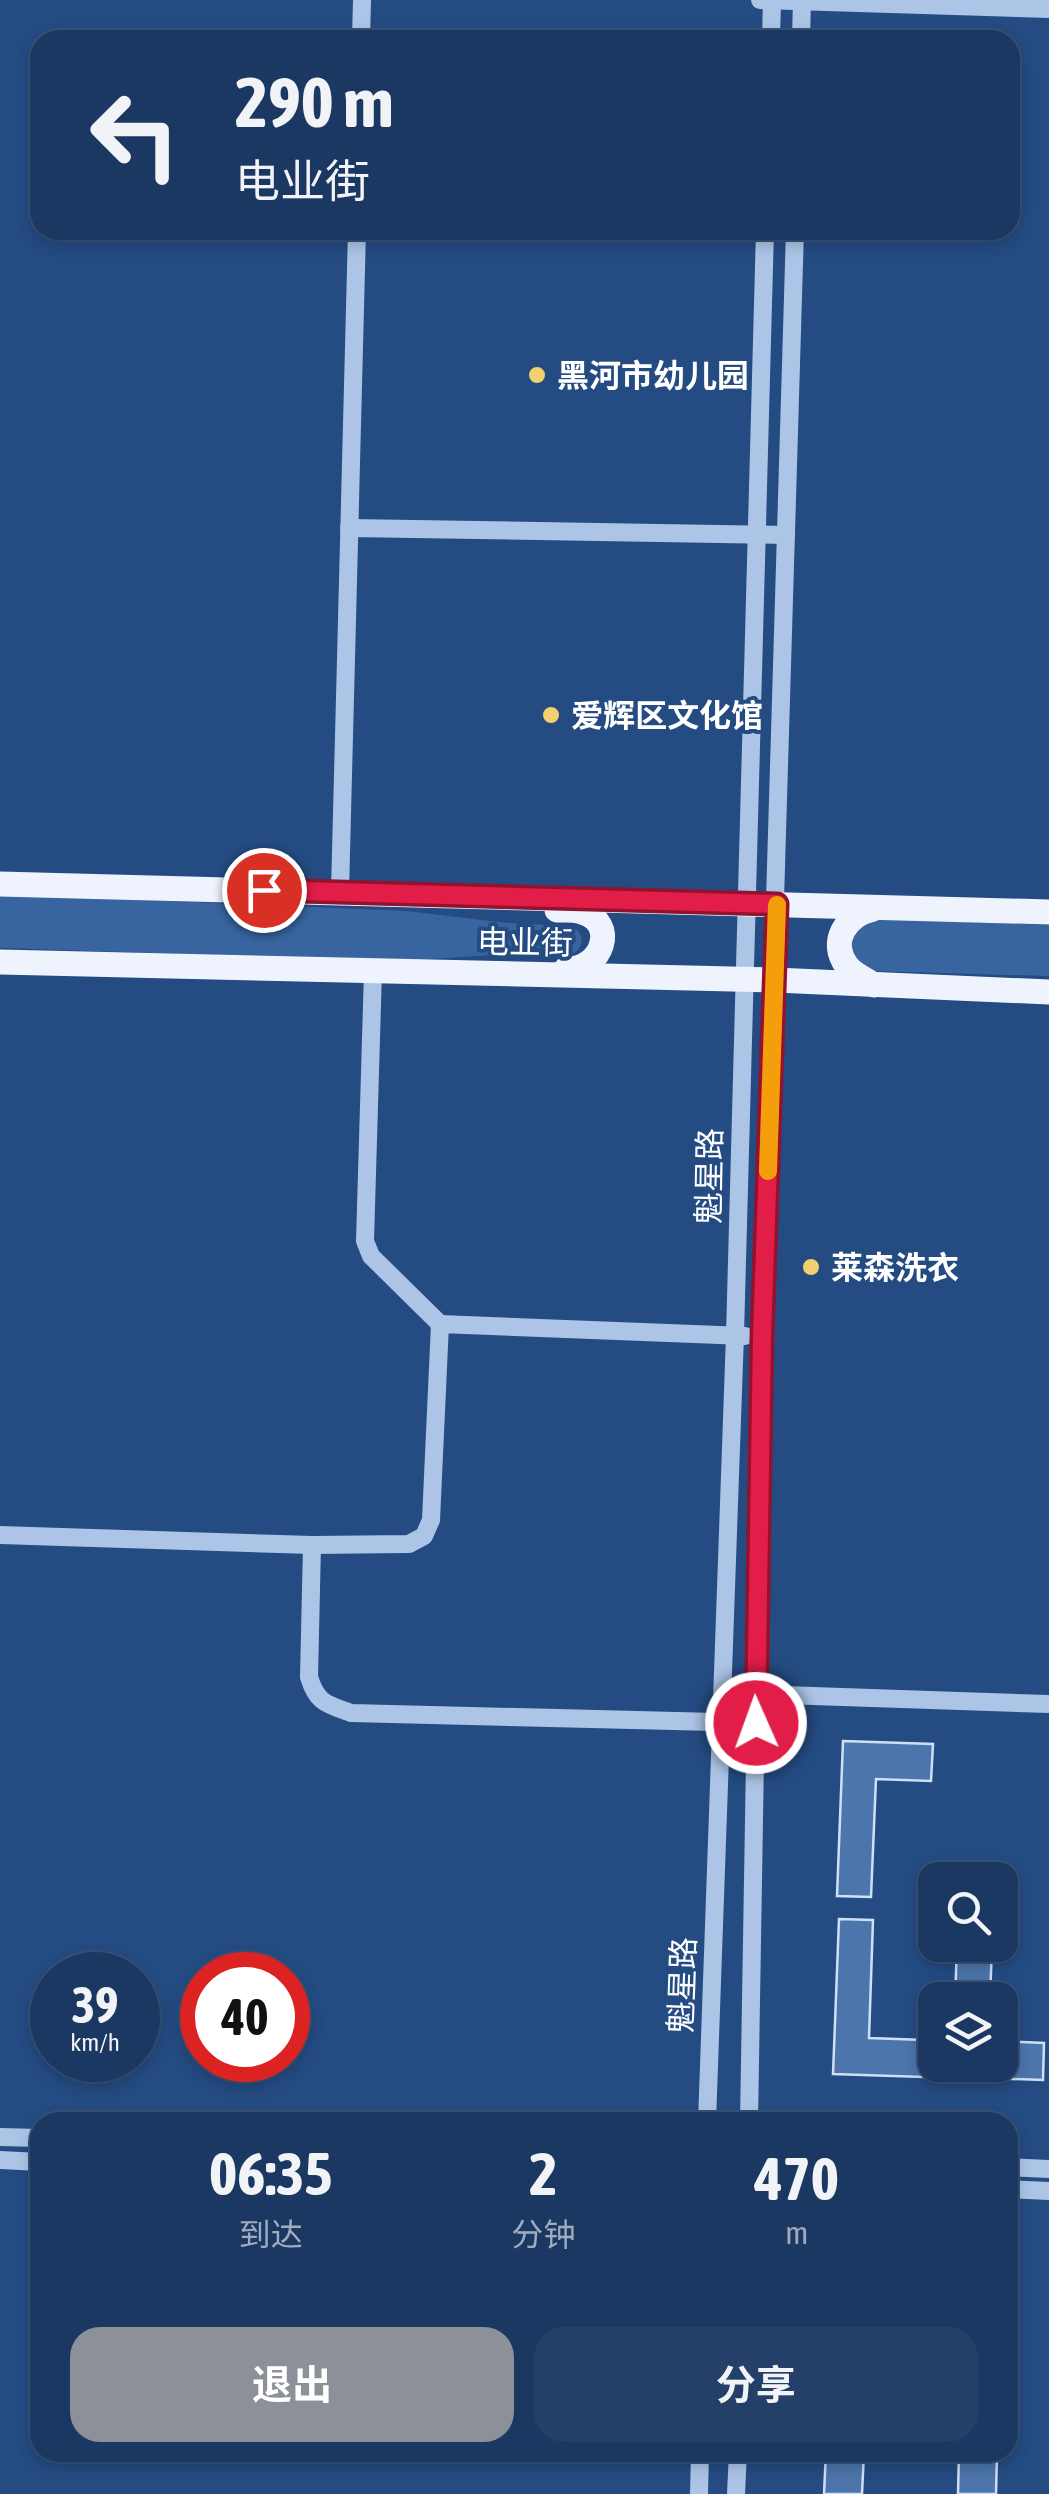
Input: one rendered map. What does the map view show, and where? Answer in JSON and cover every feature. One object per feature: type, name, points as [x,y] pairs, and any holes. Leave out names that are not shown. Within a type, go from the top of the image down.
[{"type":"main road","name":"电业街","points":[[0,884],[1049,912]]},
{"type":"main road","points":[[454,895],[505,907],[582,912],[596,922],[602,939],[598,956],[584,968],[456,973]]},
{"type":"main road","points":[[878,987],[851,971],[840,952],[840,942],[842,931],[856,914],[888,907]]},
{"type":"main road","name":"电业街","points":[[0,962],[774,980],[1049,992]]},
{"type":"street","points":[[361,30],[362,0]]},
{"type":"street","points":[[760,0],[1049,9]]},
{"type":"street","points":[[770,30],[772,0]]},
{"type":"street","points":[[801,30],[802,1]]},
{"type":"street","points":[[340,892],[356,240]]},
{"type":"street","name":"魁星路","points":[[707,2112],[735,1335],[765,240]]},
{"type":"street","name":"魁星路","points":[[749,2112],[762,1336],[796,240]]},
{"type":"street","points":[[349,528],[786,535]]},
{"type":"street","points":[[373,971],[365,1241],[371,1256],[440,1324],[762,1336]]},
{"type":"street","points":[[0,1535],[410,1544],[424,1536],[431,1520],[440,1324]]},
{"type":"street","points":[[312,1544],[309,1677],[314,1693],[324,1703],[351,1713],[756,1723]]},
{"type":"street","points":[[754,1694],[1049,1704]]},
{"type":"street","points":[[0,2137],[30,2138]]},
{"type":"street","points":[[0,2160],[30,2162]]},
{"type":"street","points":[[1018,2167],[1049,2168]]},
{"type":"street","points":[[1018,2190],[1049,2190]]},
{"type":"street","points":[[700,2462],[700,2494]]},
{"type":"street","points":[[736,2494],[738,2462]]},
{"type":"shaded area","points":[[0,894],[407,911],[572,926],[582,941],[570,955],[507,954],[402,961],[0,948]]},
{"type":"shaded area","points":[[876,919],[1049,925],[1049,976],[870,971],[851,959],[850,942],[856,929]]},
{"type":"building","points":[[843,1741],[933,1744],[931,1781],[876,1779],[871,1897],[837,1896]]},
{"type":"building","points":[[839,1919],[873,1920],[869,2038],[918,2040],[918,2077],[833,2074]]},
{"type":"building","points":[[956,1962],[991,1962],[991,1982],[956,1982]]},
{"type":"building","points":[[1018,2042],[1044,2043],[1043,2080],[1018,2079]]},
{"type":"building","points":[[826,2462],[864,2462],[862,2494],[824,2494]]},
{"type":"building","points":[[959,2462],[997,2462],[996,2494],[958,2494]]},
{"type":"slow traffic","points":[[768,1171],[777,905]]},
{"type":"place","name":"黑河市幼儿园","points":[[537,375]]},
{"type":"place","name":"爱辉区文化馆","points":[[551,715]]},
{"type":"place","name":"莱森洗衣","points":[[811,1267]]},
{"type":"route","points":[[264,890],[777,904],[762,1336],[756,1723]]}]
